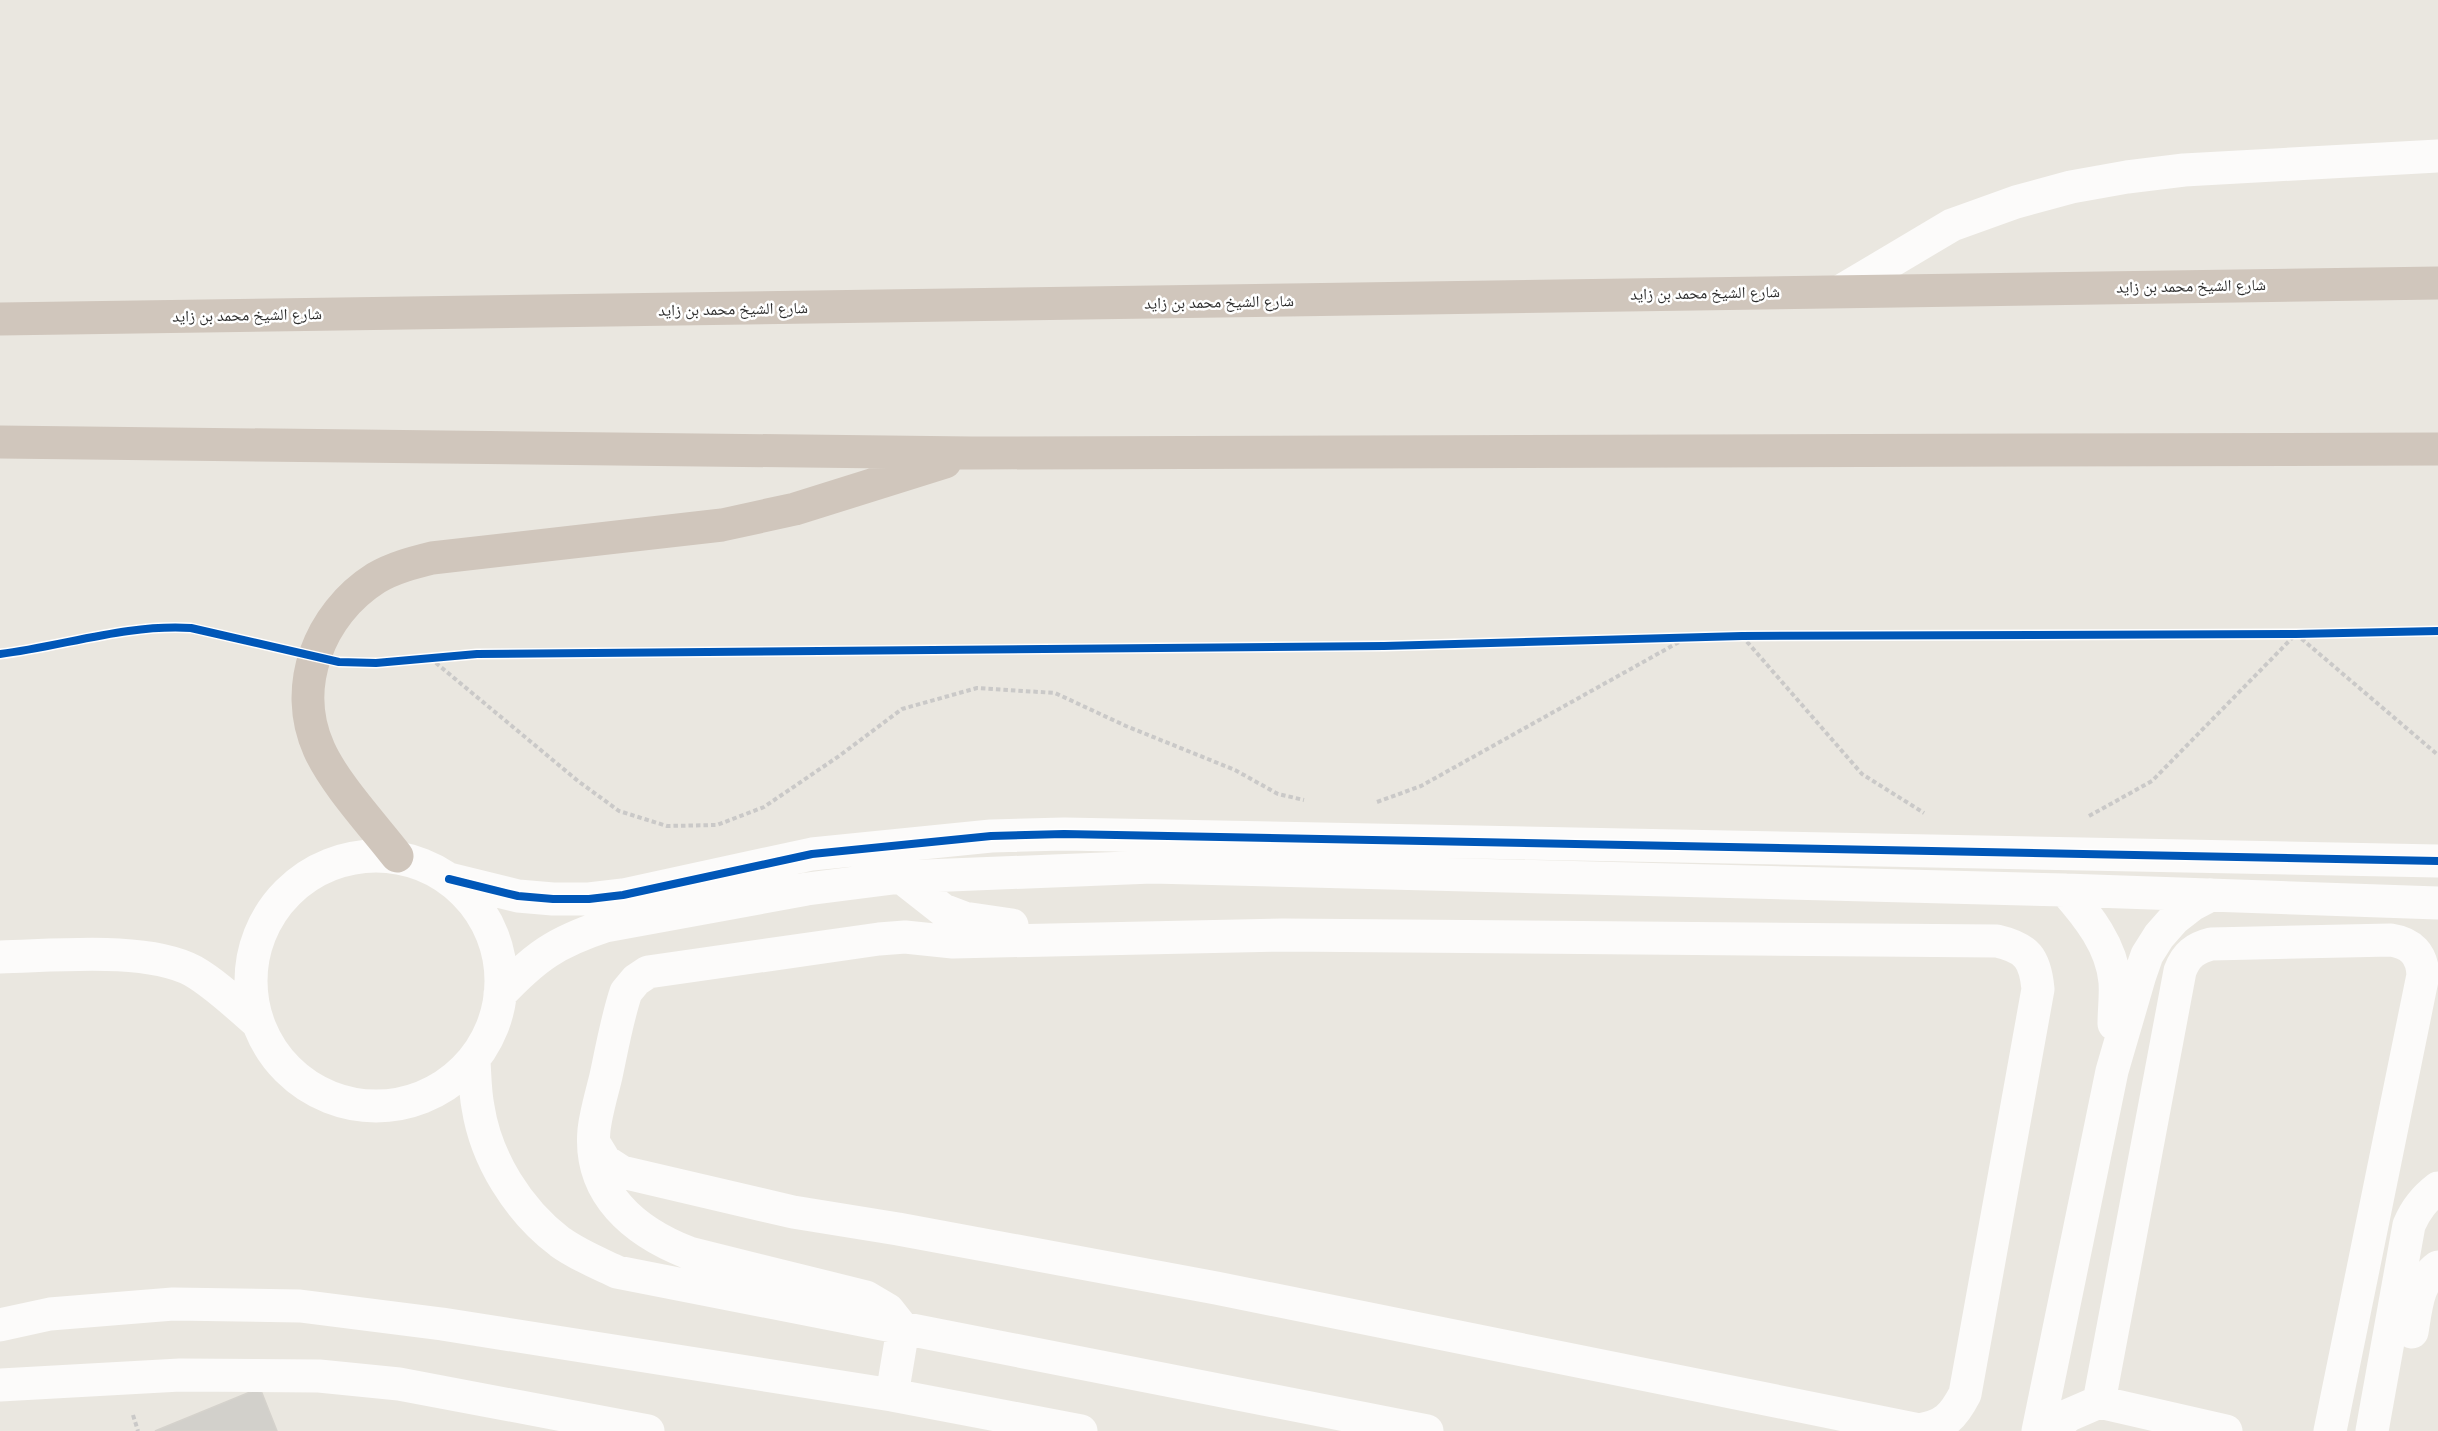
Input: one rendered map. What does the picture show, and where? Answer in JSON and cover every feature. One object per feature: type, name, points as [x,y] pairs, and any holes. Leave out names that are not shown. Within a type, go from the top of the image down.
[{"type":"highway","name":"شارع الشيخ محمد بن زايد","points":[[0,319],[2438,283]]},
{"type":"highway","points":[[0,442],[972,453],[2438,449]]},
{"type":"highway","points":[[397,856],[329,769],[311,728],[308,704],[308,682],[313,657],[322,636],[350,600],[376,578],[405,564],[432,558],[685,531],[759,518],[795,509],[972,453]]},
{"type":"street","points":[[1841,291],[1952,225],[2016,202],[2071,187],[2184,170],[2438,156]]},
{"type":"street","points":[[449,879],[518,896],[553,899],[589,898],[623,895],[812,854],[991,836],[1064,834],[2438,861]]},
{"type":"street","points":[[364,855],[397,856],[424,864],[449,879],[473,902],[490,930],[500,962],[500,994],[496,1018],[474,1061],[449,1084],[420,1099],[388,1106],[355,1105],[323,1095],[296,1077],[273,1052],[258,1023],[251,991],[252,958],[262,927],[280,899],[303,877],[332,862],[364,855]]},
{"type":"street","points":[[500,994],[524,969],[546,951],[574,936],[605,926],[807,889],[901,877],[1152,867],[2065,890],[2432,905]]},
{"type":"street","points":[[901,877],[943,910],[987,922],[1009,925],[1200,921],[1221,923],[1261,936]]},
{"type":"street","points":[[2065,890],[2096,929],[2111,964],[2115,982],[2112,1071]]},
{"type":"street","points":[[2038,1431],[2112,1071],[2147,955],[2159,936],[2174,919],[2192,905],[2211,895]]},
{"type":"street","points":[[594,1143],[605,1161],[622,1172],[793,1212],[898,1229],[1216,1288],[1918,1430],[1934,1428],[1947,1420],[1956,1420],[1965,1394],[2038,989],[2037,971],[2028,955],[2014,945],[1997,941],[1391,935],[953,942],[905,937],[648,972],[636,980],[626,992],[594,1129],[594,1143],[595,1158],[607,1192],[635,1225],[651,1236],[689,1253],[866,1297],[888,1310],[903,1329],[892,1395]]},
{"type":"street","points":[[2099,1402],[2180,971],[2184,960],[2200,947],[2211,944],[2401,941],[2411,946],[2418,954],[2423,975],[2330,1431]]},
{"type":"street","points":[[0,957],[132,956],[162,960],[192,971],[220,990],[258,1023]]},
{"type":"street","points":[[474,1061],[478,1107],[486,1138],[499,1169],[515,1196],[536,1220],[561,1242],[588,1259],[617,1272],[1427,1431]]},
{"type":"street","points":[[2372,1431],[2409,1225],[2416,1210],[2438,1188]]},
{"type":"street","points":[[2392,1431],[2420,1292],[2425,1280],[2438,1267]]},
{"type":"street","points":[[0,1325],[50,1314],[173,1304],[300,1306],[442,1324],[892,1395],[1081,1431]]},
{"type":"street","points":[[0,1385],[180,1375],[320,1376],[399,1384],[648,1431]]},
{"type":"street","points":[[2050,1431],[2069,1415],[2099,1402],[2226,1431]]},
{"type":"path","points":[[2284,634],[2308,634]]},
{"type":"path","points":[[2296,634],[2438,755]]},
{"type":"path","points":[[2083,820],[2152,781],[2296,634]]},
{"type":"path","points":[[1375,803],[1421,786],[1688,636]]},
{"type":"path","points":[[1665,637],[1699,636]]},
{"type":"path","points":[[1732,636],[1754,636]]},
{"type":"path","points":[[1742,636],[1862,774],[1929,816]]},
{"type":"path","points":[[419,659],[435,657],[578,781],[619,811],[667,826],[717,825],[764,807],[839,756],[902,709],[977,688],[1055,693],[1126,726],[1235,770],[1278,794],[1306,801]]},
{"type":"path","points":[[130,1408],[138,1431]]},
{"type":"building","points":[[260,1388],[277,1431],[155,1431]]},
{"type":"cycle path","points":[[0,654],[119,632],[167,628],[191,628],[339,662],[376,663],[477,654],[1384,646],[1742,636],[2296,634],[2438,631]]},
{"type":"cycle path","points":[[449,879],[518,896],[589,899],[623,895],[812,854],[991,836],[1064,834],[2438,861]]}]
